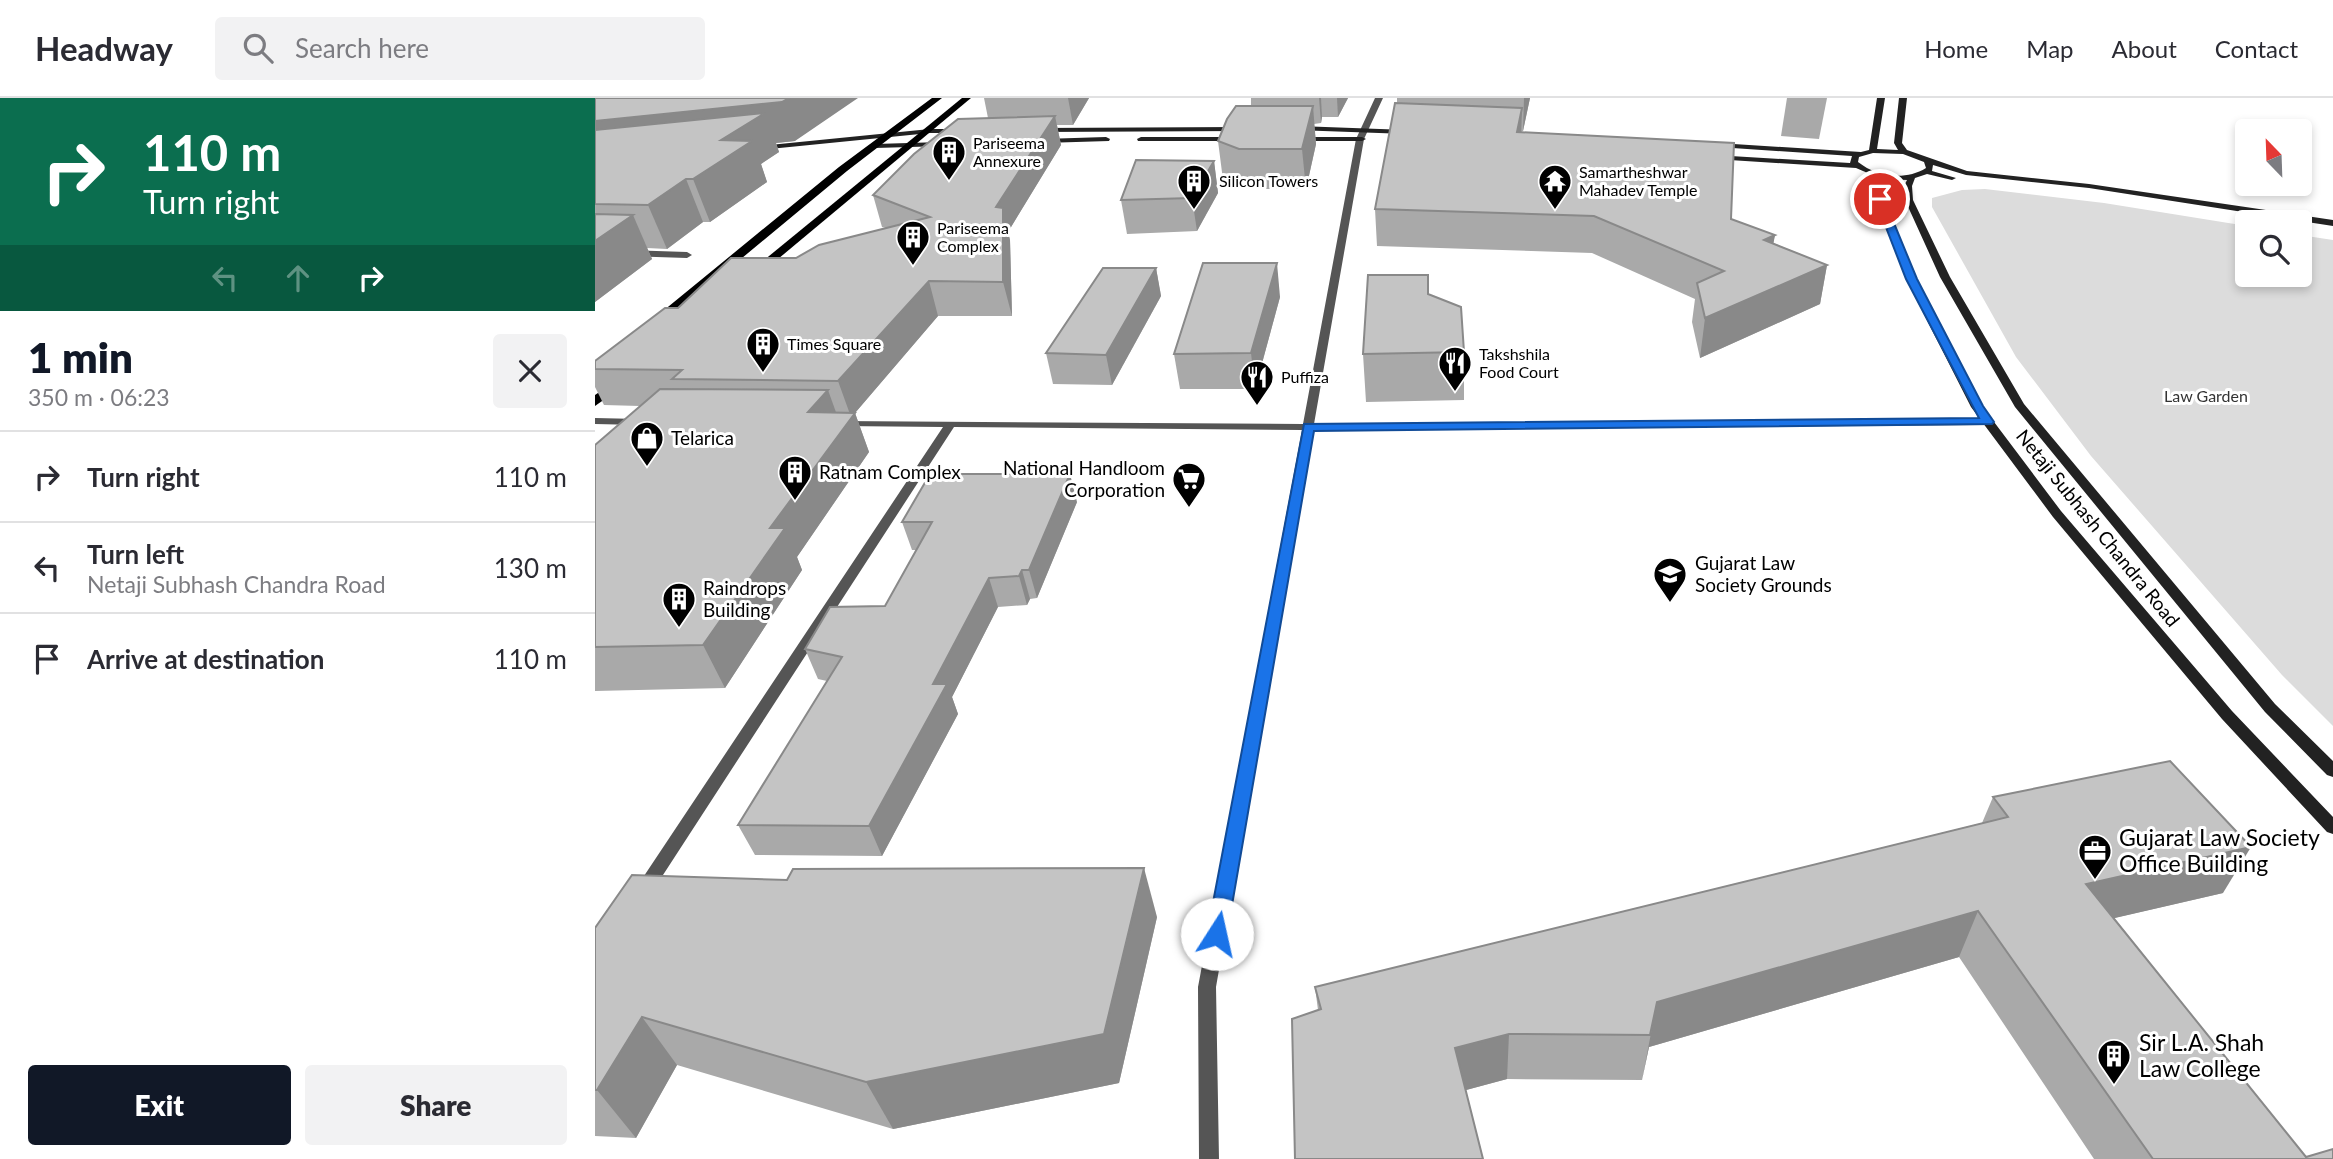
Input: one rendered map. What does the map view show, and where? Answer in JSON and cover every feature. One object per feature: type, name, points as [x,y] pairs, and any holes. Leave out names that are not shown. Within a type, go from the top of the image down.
[{"type":"main road","points":[[648,328],[874,146],[938,98]]},
{"type":"main road","points":[[745,281],[875,173],[911,147],[967,98]]},
{"type":"main road","points":[[1873,151],[1881,98]]},
{"type":"main road","points":[[1903,98],[1898,143],[1904,152]]},
{"type":"main road","points":[[1291,128],[1411,141]]},
{"type":"main road","points":[[1023,131],[1250,129]]},
{"type":"main road","points":[[948,144],[755,153],[930,131],[970,131]]},
{"type":"main road","points":[[1285,139],[1416,132]]},
{"type":"main road","points":[[1028,141],[1245,139]]},
{"type":"main road","points":[[1714,144],[1860,154],[1873,151],[1904,152],[1966,173],[2089,187],[2333,223]]},
{"type":"main road","points":[[1857,166],[1854,159],[1860,154]]},
{"type":"main road","points":[[1709,157],[1857,166],[1881,175],[1912,177],[1927,172],[1965,181],[2088,195],[2235,216]]},
{"type":"main road","points":[[1927,162],[1930,165],[1927,172]]},
{"type":"main road","name":"Netaji Subhash Chandra Road","points":[[1881,175],[1880,199],[1911,279],[1977,407],[2083,546],[2227,715],[2333,828]]},
{"type":"main road","name":"Netaji Subhash Chandra Road","points":[[1912,177],[1908,186],[1909,200],[1945,277],[2019,405],[2270,708],[2333,771]]},
{"type":"main road","points":[[2312,228],[2333,232]]},
{"type":"main road","points":[[595,402],[627,376]]},
{"type":"street","points":[[1209,1159],[1207,987],[1363,135],[1379,98]]},
{"type":"street","points":[[595,252],[687,254]]},
{"type":"street","points":[[595,421],[650,422]]},
{"type":"street","points":[[828,423],[1309,427],[1988,422]]},
{"type":"street","points":[[633,907],[951,424]]},
{"type":"green space","name":"Law Garden","points":[[1985,189],[2104,203],[2235,224],[2235,287],[2312,287],[2312,237],[2333,240],[2333,726],[2282,675],[2091,456],[2016,357],[1932,207],[1932,198],[1962,190]]},
{"type":"building","points":[[595,98],[789,98],[782,102],[595,121]]},
{"type":"building","points":[[1395,103],[1522,108],[1517,132],[1734,143],[1731,219],[1775,235],[1764,240],[1827,265],[1705,318],[1697,283],[1724,271],[1594,216],[1375,209]]},
{"type":"building","points":[[1236,106],[1313,106],[1302,149],[1239,149],[1218,141]]},
{"type":"building","points":[[765,113],[721,140],[752,141],[693,179],[686,179],[648,205],[595,204],[595,130]]},
{"type":"building","points":[[1055,116],[996,207],[1003,208],[1003,282],[929,281],[838,381],[672,379],[682,370],[595,369],[595,361],[665,308],[678,308],[731,258],[796,258],[819,245],[930,217],[873,195],[914,154],[958,119]]},
{"type":"building","points":[[1136,160],[1214,161],[1192,198],[1121,200]]},
{"type":"building","points":[[595,214],[633,215],[595,241]]},
{"type":"building","points":[[1203,263],[1277,263],[1251,353],[1174,354]]},
{"type":"building","points":[[1103,268],[1156,268],[1106,355],[1046,353]]},
{"type":"building","points":[[1368,275],[1428,275],[1428,294],[1461,307],[1464,352],[1363,354]]},
{"type":"building","points":[[660,389],[828,390],[808,412],[855,413],[770,528],[785,528],[703,645],[595,647],[595,445]]},
{"type":"building","points":[[930,474],[1070,474],[1029,570],[1022,570],[1019,576],[989,578],[933,684],[947,684],[869,826],[738,825],[842,657],[805,649],[830,607],[885,606],[932,522],[902,522]]},
{"type":"building","points":[[2170,761],[2251,847],[2086,884],[2306,1157],[2333,1149],[2333,1159],[2153,1159],[1978,911],[1657,1002],[1650,1035],[1509,1034],[1455,1048],[1483,1159],[1295,1159],[1292,1019],[1321,1009],[1315,987],[2008,817],[1993,797]]},
{"type":"building","points":[[1144,868],[1104,1034],[866,1082],[642,1017],[595,1090],[595,928],[632,875],[787,880],[793,869]]},
{"type":"place","name":"Pariseema Annexure","points":[[949,182]]},
{"type":"place","name":"Silicon Towers","points":[[1194,211]]},
{"type":"place","name":"Samartheshwar Mahadev Temple","points":[[1555,211]]},
{"type":"place","name":"Pariseema Complex","points":[[913,267]]},
{"type":"place","name":"Times Square","points":[[763,374]]},
{"type":"place","name":"Takshshila Food Court","points":[[1455,393]]},
{"type":"place","name":"Puffiza","points":[[1257,407]]},
{"type":"place","name":"Telarica","points":[[647,468]]},
{"type":"place","name":"Ratnam Complex","points":[[795,502]]},
{"type":"place","name":"National Handloom Corporation","points":[[1189,509]]},
{"type":"place","name":"Gujarat Law Society Grounds","points":[[1670,604]]},
{"type":"place","name":"Raindrops Building","points":[[679,629]]},
{"type":"place","name":"Gujarat Law Society Office Building","points":[[2095,881]]},
{"type":"place","name":"Sir L.A. Shah Law College","points":[[2114,1086]]},
{"type":"route","points":[[1217,934],[1309,427],[1988,422],[1977,407],[1911,279],[1880,199]]}]
